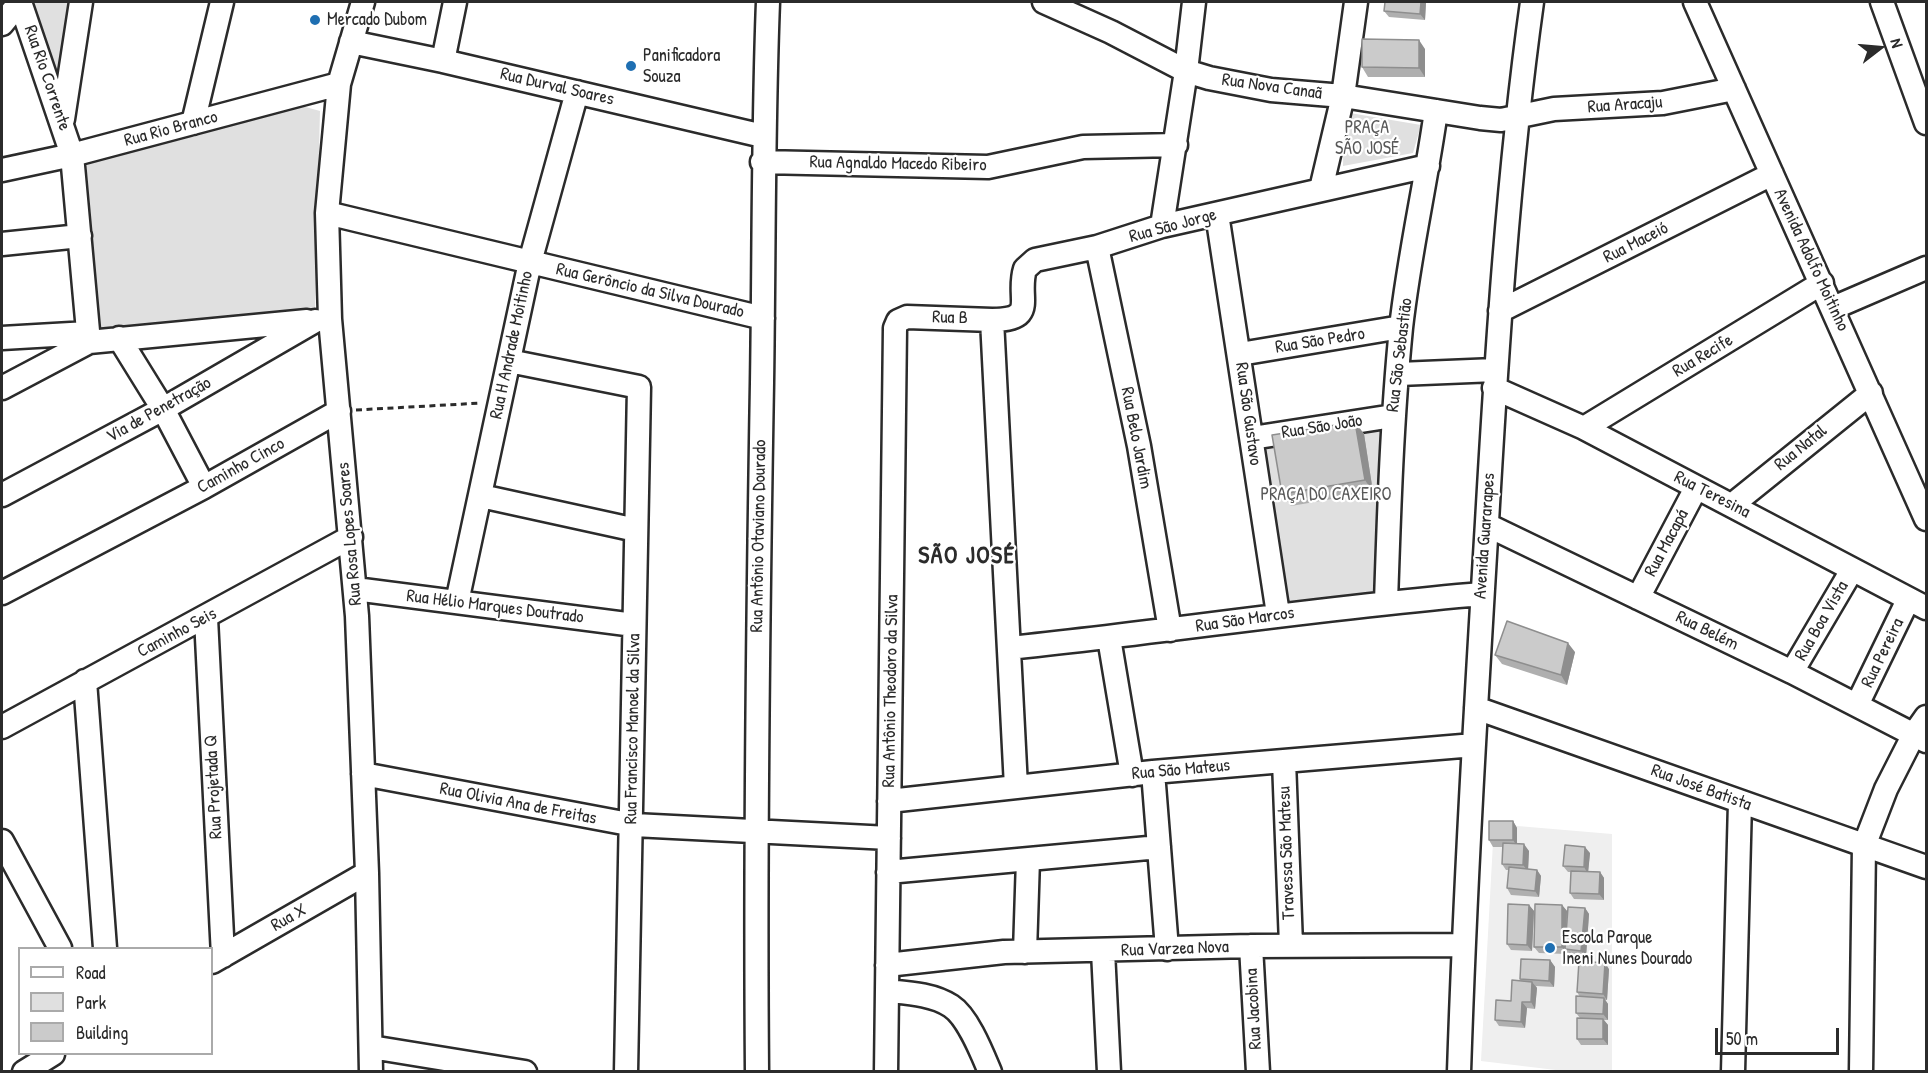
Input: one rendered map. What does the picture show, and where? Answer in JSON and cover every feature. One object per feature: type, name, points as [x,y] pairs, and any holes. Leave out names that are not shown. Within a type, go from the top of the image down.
[{"type":"street","points":[[2,24],[20,2]]},
{"type":"street","name":"Rua Rio Corrente","points":[[20,2],[72,155],[81,236],[88,337]]},
{"type":"street","points":[[63,124],[81,2]]},
{"type":"street","points":[[194,123],[222,2]]},
{"type":"street","name":"Rua Rosa Lopes Soares","points":[[363,2],[339,84],[327,213],[322,320],[339,411],[355,589],[367,873],[371,1071]]},
{"type":"street","points":[[443,61],[455,2]]},
{"type":"street","name":"Rua Antônio Otaviano Dourado","points":[[757,1071],[755,831],[763,318],[762,162],[768,2]]},
{"type":"street","name":"Rua Nova Canaã","points":[[1049,2],[1186,71],[1270,90],[1343,96],[1480,118],[1501,120],[1515,117]]},
{"type":"street","points":[[1162,226],[1176,145],[1194,2]]},
{"type":"street","points":[[1321,189],[1343,96],[1356,2]]},
{"type":"street","name":"Avenida Guararapes","points":[[1459,1071],[1463,945],[1494,379],[1515,117],[1532,2]]},
{"type":"street","name":"Avenida Adolfo Moitinho","points":[[1695,2],[1926,519]]},
{"type":"street","points":[[1882,2],[1926,123]]},
{"type":"street","name":"Rua Durval Soares","points":[[351,42],[443,61],[763,136]]},
{"type":"street","name":"Rua Rio Branco","points":[[2,170],[72,155],[339,84]]},
{"type":"street","name":"Rua Aracaju","points":[[1515,117],[1554,109],[1663,103],[1734,88]]},
{"type":"street","name":"Rua H Andrade Moitinho","points":[[457,602],[481,496],[498,402],[530,262],[577,92]]},
{"type":"street","name":"Rua São Sebastião","points":[[1386,602],[1393,416],[1399,374],[1401,327],[1436,111]]},
{"type":"street","name":"Rua Agnaldo Macedo Ribeiro","points":[[762,162],[988,166],[1083,147],[1176,145]]},
{"type":"street","name":"Rua São Jorge","points":[[992,320],[1007,320],[1019,315],[1023,307],[1023,274],[1028,264],[1035,260],[1097,247],[1162,226],[1428,166]]},
{"type":"street","name":"Rua Maceió","points":[[1500,311],[1772,174]]},
{"type":"street","name":"Rua Gerôncio da Silva Dourado","points":[[327,213],[763,318]]},
{"type":"street","name":"Rua São Gustavo","points":[[1217,214],[1278,614]]},
{"type":"street","points":[[2,244],[81,236]]},
{"type":"street","name":"Rua Belo Jardim","points":[[1097,247],[1139,446],[1170,630]]},
{"type":"street","points":[[1833,308],[1926,268]]},
{"type":"street","name":"Rua Recife","points":[[1584,428],[1822,283]]},
{"type":"street","name":"Rua B","points":[[907,317],[992,320]]},
{"type":"street","name":"Rua Antônio Theodoro da Silva","points":[[886,1071],[895,328],[898,321],[907,317]]},
{"type":"street","points":[[2,338],[119,338],[322,320]]},
{"type":"street","name":"Via de Penetração","points":[[2,495],[322,320]]},
{"type":"street","points":[[992,320],[1016,787]]},
{"type":"street","name":"Rua São Pedro","points":[[1240,354],[1401,327]]},
{"type":"street","points":[[2,388],[88,337]]},
{"type":"street","points":[[119,338],[163,409],[204,487]]},
{"type":"street","name":"Rua Francisco Manoel da Silva","points":[[509,361],[639,387],[626,1071]]},
{"type":"street","points":[[1399,374],[1494,379]]},
{"type":"street","name":"Rua Teresina","points":[[1494,379],[1917,604]]},
{"type":"street","name":"Rua Natal","points":[[1732,505],[1871,393]]},
{"type":"street","name":"Caminho Cinco","points":[[2,593],[204,487],[339,411]]},
{"type":"street","name":"Rua São João","points":[[1252,438],[1393,416]]},
{"type":"street","name":"Rua Macapá","points":[[1638,598],[1696,488]]},
{"type":"street","points":[[481,496],[636,530]]},
{"type":"street","name":"Rua Belém","points":[[1486,525],[1857,705],[1922,731]]},
{"type":"street","name":"Caminho Seis","points":[[2,727],[206,618],[351,537]]},
{"type":"street","name":"Rua Boa Vista","points":[[1792,672],[1852,570]]},
{"type":"street","name":"Rua Hélio Marques Doutrado","points":[[355,589],[634,625]]},
{"type":"street","name":"Rua São Marcos","points":[[1009,648],[1108,638],[1278,614],[1482,594]]},
{"type":"street","name":"Rua Pereira","points":[[1857,705],[1917,604]]},
{"type":"street","name":"Rua Projetada Q","points":[[206,618],[217,960]]},
{"type":"street","points":[[1108,638],[1159,847],[1167,949]]},
{"type":"street","points":[[86,681],[105,947]]},
{"type":"street","name":"Rua José Batista","points":[[1476,708],[1926,867]]},
{"type":"street","points":[[1860,1071],[1864,846],[1886,789],[1922,731]]},
{"type":"street","name":"Rua São Mateus","points":[[889,801],[1143,774],[1474,745]]},
{"type":"street","name":"Travessa São Matesu","points":[[1284,761],[1291,945]]},
{"type":"street","name":"Rua Olivia Ana de Freitas","points":[[363,774],[631,825],[889,838]]},
{"type":"street","points":[[1733,1071],[1740,802]]},
{"type":"street","points":[[2,841],[59,947]]},
{"type":"street","points":[[888,872],[1159,847]]},
{"type":"street","points":[[1025,952],[1028,859]]},
{"type":"street","name":"Rua X","points":[[217,960],[367,873]]},
{"type":"street","name":"Rua Varzea Nova","points":[[887,965],[1025,952],[1291,945],[1463,945]]},
{"type":"street","name":"Rua Jacobina","points":[[1251,946],[1258,1071]]},
{"type":"street","points":[[1103,951],[1109,1071]]},
{"type":"street","points":[[887,991],[922,995],[952,1007],[976,1040],[990,1071]]},
{"type":"street","points":[[371,1047],[525,1071]]},
{"type":"street","points":[[24,1071],[50,1055]]},
{"type":"path","points":[[339,411],[498,402]]},
{"type":"shaded area","name":"Escola Parque Ineni Nunes Dourado","points":[[1494,824],[1612,834],[1612,1071],[1564,1071],[1481,1061]]},
{"type":"green space","points":[[30,2],[68,2],[58,77]]},
{"type":"green space","points":[[302,106],[320,111],[315,310],[100,330],[86,161]]},
{"type":"green space","name":"PRAÇA SÃO JOSÉ","points":[[1344,112],[1421,125],[1413,153],[1343,166]]},
{"type":"green space","name":"PRAÇA DO CAXEIRO","points":[[1389,420],[1383,599],[1281,612],[1256,440]]},
{"type":"building","points":[[1385,2],[1421,2],[1420,14],[1384,11]]},
{"type":"building","points":[[1362,39],[1419,40],[1419,68],[1362,67]]},
{"type":"building","points":[[1355,422],[1365,480],[1282,494],[1272,435]]},
{"type":"building","points":[[1507,621],[1568,643],[1561,675],[1495,655]]},
{"type":"building","points":[[1489,821],[1513,821],[1513,840],[1489,840]]},
{"type":"building","points":[[1503,843],[1524,844],[1523,865],[1502,864]]},
{"type":"building","points":[[1565,845],[1585,847],[1584,867],[1563,866]]},
{"type":"building","points":[[1509,867],[1537,870],[1535,891],[1507,888]]},
{"type":"building","points":[[1571,871],[1600,872],[1599,894],[1570,893]]},
{"type":"building","points":[[1508,904],[1529,905],[1527,945],[1507,944]]},
{"type":"building","points":[[1535,904],[1562,905],[1562,947],[1534,947]]},
{"type":"building","points":[[1568,907],[1585,908],[1581,951],[1565,949]]},
{"type":"building","points":[[1521,959],[1550,960],[1549,981],[1520,979]]},
{"type":"building","points":[[1579,961],[1605,963],[1603,994],[1577,992]]},
{"type":"building","points":[[1512,980],[1532,982],[1531,1002],[1522,1002],[1521,1022],[1495,1020],[1496,1000],[1511,1001]]},
{"type":"building","points":[[1576,996],[1604,998],[1603,1014],[1576,1013]]},
{"type":"building","points":[[1577,1018],[1603,1019],[1603,1039],[1577,1039]]},
{"type":"place","name":"Mercado Dubom","points":[[315,20]]},
{"type":"place","name":"Panificadora Souza","points":[[631,66]]},
{"type":"place","name":"Escola Parque Ineni Nunes Dourado","points":[[1550,948]]},
{"type":"district","name":"SÃO JOSÉ","points":[[967,557]]}]
